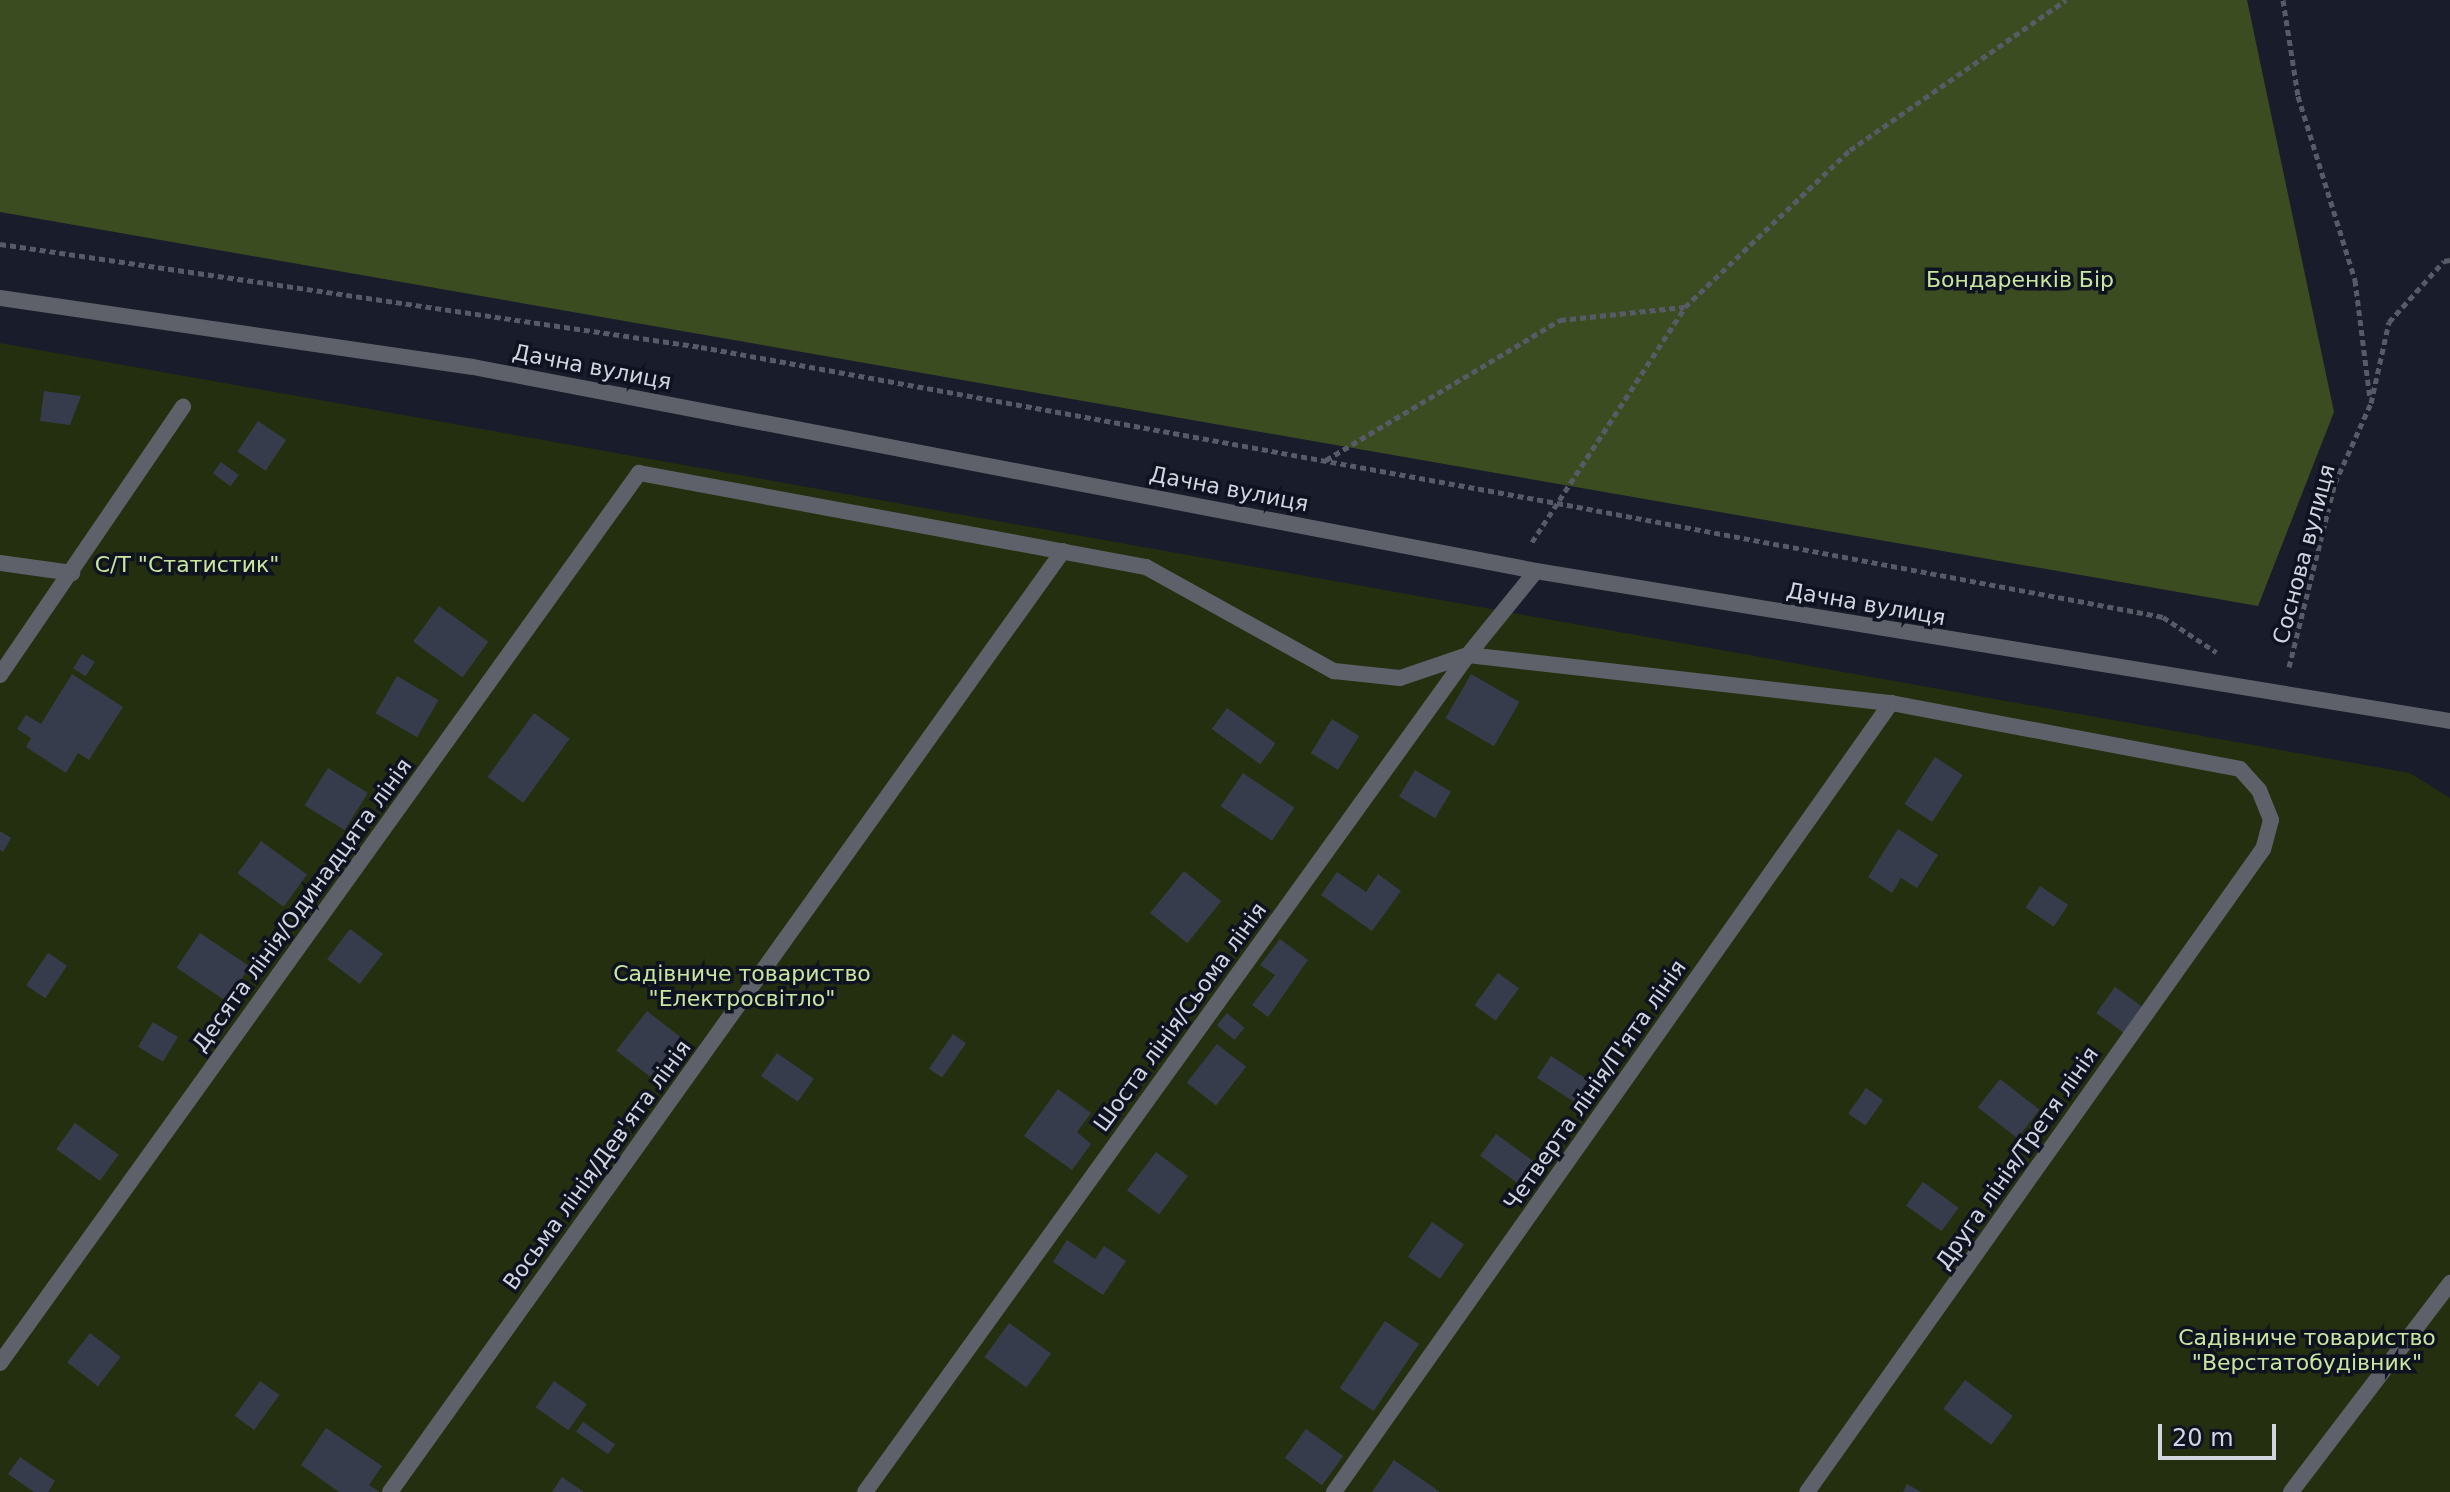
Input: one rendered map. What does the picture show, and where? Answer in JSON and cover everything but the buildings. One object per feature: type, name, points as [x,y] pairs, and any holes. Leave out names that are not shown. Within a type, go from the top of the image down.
[{"type":"street","name":"Дачна вулиця","points":[[0,298],[473,367],[1536,571],[2282,697],[2450,721]]},
{"type":"street","points":[[0,675],[183,407]]},
{"type":"street","name":"Десята лінія/Одинадцята лінія","points":[[0,1363],[639,473],[1063,551]]},
{"type":"street","points":[[1063,551],[1146,567],[1334,671],[1400,678],[1468,655],[1891,703]]},
{"type":"street","name":"Восьма лінія/Дев'ята лінія","points":[[390,1492],[1063,551]]},
{"type":"street","points":[[0,563],[72,573]]},
{"type":"street","name":"Шоста лінія/Сьома лінія","points":[[865,1492],[1468,655],[1536,571]]},
{"type":"street","name":"Друга лінія/Третя лінія","points":[[1807,1492],[2263,849],[2271,820],[2259,790],[2240,769],[1891,703]]},
{"type":"street","name":"Четверта лінія/П'ята лінія","points":[[1334,1492],[1891,703]]},
{"type":"street","points":[[2291,1492],[2450,1283]]},
{"type":"path","points":[[1516,566],[1685,307],[1850,150],[2066,0]]},
{"type":"path","points":[[2283,0],[2298,96],[2355,280],[2371,403]]},
{"type":"path","points":[[0,244],[701,347],[1557,503],[2163,617],[2229,661]]},
{"type":"path","name":"Соснова вулиця","points":[[2282,697],[2335,483],[2371,403],[2389,322],[2444,261],[2450,260]]},
{"type":"path","points":[[1325,460],[1560,320],[1685,307]]},
{"type":"green space","name":"Бондаренків Бір","points":[[0,0],[2247,0],[2334,412],[2258,606],[0,212]]},
{"type":"green space","name":"Садівниче товариство \"Електросвітло\"","points":[[0,343],[2410,773],[2450,798],[2450,1492],[0,1492]]},
{"type":"park label","name":"С/Т \"Статистик\"","points":[[187,565]]},
{"type":"park label","name":"Садівниче товариство \"Верстатобудівник\"","points":[[2307,1350]]}]
